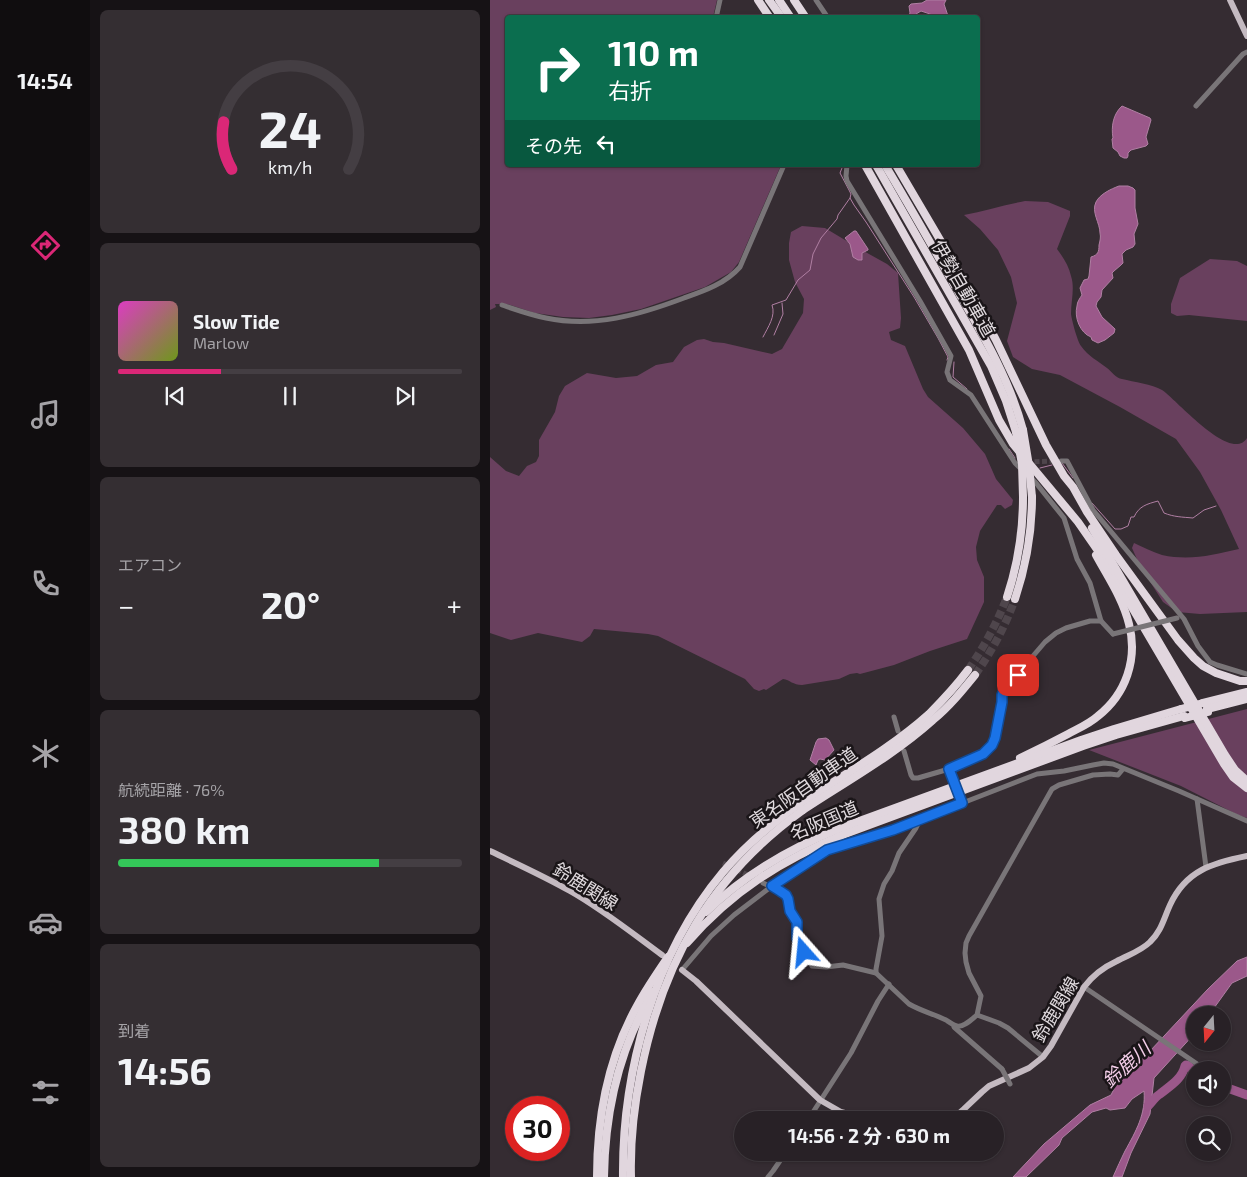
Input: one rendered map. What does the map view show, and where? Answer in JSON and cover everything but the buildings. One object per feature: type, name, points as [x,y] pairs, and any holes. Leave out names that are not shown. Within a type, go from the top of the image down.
[{"type":"highway","points":[[758,0],[768,15]]},
{"type":"highway","points":[[769,0],[780,15]]},
{"type":"highway","points":[[779,0],[790,15]]},
{"type":"highway","points":[[794,0],[804,15]]},
{"type":"highway","points":[[866,167],[969,350],[1004,430],[1013,444],[1078,522],[1103,558],[1224,764],[1233,777],[1247,788]]},
{"type":"highway","name":"伊勢自動車道","points":[[877,167],[991,366],[1019,431]]},
{"type":"highway","name":"伊勢自動車道","points":[[886,167],[997,361],[1013,396],[1019,431]]},
{"type":"highway","points":[[897,167],[992,332],[1046,445],[1069,488],[1225,755],[1235,770],[1247,781]]},
{"type":"highway","points":[[1011,598],[1012,581],[1028,497],[1019,431]]},
{"type":"highway","points":[[1064,476],[1122,563],[1186,650],[1203,666],[1216,673],[1247,682]]},
{"type":"highway","points":[[983,776],[1054,742],[1098,717],[1115,700],[1127,678],[1132,656],[1133,640],[1122,604],[1094,552],[1060,500]]},
{"type":"highway","name":"東名阪自動車道","points":[[631,1177],[634,1116],[644,1060],[658,1006],[672,968],[691,930],[728,878],[757,847],[801,807],[915,726],[943,700],[968,670]]},
{"type":"highway","name":"東名阪自動車道","points":[[623,1177],[624,1136],[632,1077],[648,1013],[666,964],[696,909],[722,873],[768,827],[888,755],[920,732],[949,706],[975,675]]},
{"type":"highway","name":"名阪国道","points":[[1206,708],[1247,692]]},
{"type":"highway","name":"名阪国道","points":[[604,1177],[602,1108],[618,1047],[636,1007],[668,956],[691,928],[728,893],[756,872],[778,857],[805,843],[843,827],[1097,734],[1247,699]]},
{"type":"highway","points":[[1206,708],[1247,704]]},
{"type":"highway","name":"名阪国道","points":[[597,1177],[603,1128],[619,1069],[634,1030],[652,994],[676,958],[693,937],[717,911],[748,886],[764,874],[796,856],[838,837],[1116,736],[1183,714]]},
{"type":"highway","points":[[592,1177],[594,1149],[603,1128]]},
{"type":"highway","points":[[603,1128],[609,1177]]},
{"type":"main road","points":[[1230,0],[1247,36]]},
{"type":"main road","name":"鈴鹿関線","points":[[490,851],[570,891],[662,955]]},
{"type":"main road","name":"鈴鹿関線","points":[[962,1111],[989,1086],[1029,1068],[1043,1057],[1084,987],[1093,976],[1151,942],[1159,930],[1170,904],[1181,888],[1195,874],[1206,867],[1226,860],[1247,856]]},
{"type":"main road","points":[[682,970],[696,980],[820,1100],[839,1111]]},
{"type":"street","points":[[717,15],[720,0]]},
{"type":"street","points":[[816,0],[826,15]]},
{"type":"street","points":[[1196,106],[1223,75],[1247,52]]},
{"type":"street","points":[[502,305],[548,319],[612,320],[640,313],[707,290],[729,278],[740,268],[783,167]]},
{"type":"street","points":[[847,167],[847,181],[920,301],[950,356],[947,372],[950,380],[971,395],[1017,463],[1064,518],[1077,559],[1090,583],[1101,621],[1113,634],[1177,618]]},
{"type":"street","points":[[1061,461],[1067,461],[1093,510],[1184,619],[1198,646],[1210,662],[1247,674]]},
{"type":"street","points":[[904,750],[913,778],[922,778],[949,770],[983,754],[992,745],[995,738],[1004,690],[1045,642],[1066,628],[1090,621],[1101,621]]},
{"type":"street","points":[[894,717],[898,731]]},
{"type":"street","points":[[682,970],[710,936],[734,915],[772,886],[827,850],[920,820],[961,801],[1037,774],[1104,763],[1113,764],[1247,821]]},
{"type":"street","points":[[763,883],[772,886],[786,895],[790,911],[797,922],[797,938],[812,966],[843,965],[876,973],[909,1004],[959,1026],[977,1015],[981,996],[969,973],[965,953],[966,943],[1052,789],[1059,785],[1093,775],[1118,775],[1123,769]]},
{"type":"street","points":[[949,770],[961,801]]},
{"type":"street","points":[[1197,799],[1206,867]]},
{"type":"street","points":[[876,973],[882,936],[878,899],[900,853],[920,820]]},
{"type":"street","points":[[813,1111],[851,1053],[889,984]]},
{"type":"street","points":[[1084,987],[1193,1061]]},
{"type":"street","points":[[977,1015],[1008,1028],[1043,1057]]},
{"type":"street","points":[[953,1024],[1002,1069],[1010,1084]]},
{"type":"street","points":[[768,1177],[780,1161]]},
{"type":"shaded area","points":[[490,0],[717,0],[713,15],[505,15],[505,167],[780,167],[739,262],[731,272],[705,287],[641,309],[612,315],[589,318],[563,317],[535,313],[507,304],[495,304],[496,307],[490,310]]},
{"type":"shaded area","points":[[927,0],[946,0],[944,4],[948,15],[932,15],[921,11],[915,15],[909,15],[909,6],[911,4],[922,3]]},
{"type":"shaded area","points":[[1122,106],[1151,120],[1146,137],[1148,144],[1131,150],[1127,158],[1120,156],[1113,148],[1112,139],[1113,121]]},
{"type":"shaded area","points":[[1119,186],[1128,186],[1135,190],[1135,208],[1138,224],[1134,234],[1135,244],[1122,254],[1123,263],[1112,273],[1113,278],[1102,290],[1101,297],[1097,302],[1096,306],[1102,317],[1115,329],[1114,333],[1098,343],[1092,340],[1081,328],[1077,320],[1076,310],[1082,295],[1080,288],[1084,280],[1088,279],[1089,276],[1091,257],[1097,254],[1099,250],[1100,229],[1095,214],[1096,202],[1103,194]]},
{"type":"shaded area","points":[[1025,201],[1048,202],[1070,211],[1070,216],[1057,249],[1070,272],[1073,285],[1071,314],[1078,339],[1084,350],[1118,377],[1162,390],[1217,437],[1229,443],[1239,444],[1247,438],[1247,612],[1200,614],[1177,612],[1163,602],[1140,566],[1132,548],[1134,543],[1162,555],[1172,557],[1211,555],[1239,549],[1221,510],[1200,472],[1176,439],[1060,375],[1032,369],[1013,357],[1007,341],[1017,303],[1011,277],[998,250],[980,229],[964,215]]},
{"type":"shaded area","points":[[802,226],[825,228],[887,264],[898,273],[900,328],[889,332],[891,340],[905,346],[928,397],[963,428],[985,454],[996,479],[1013,500],[1012,505],[1005,509],[1001,505],[997,505],[980,531],[976,547],[977,560],[984,577],[984,602],[967,639],[894,665],[860,674],[850,674],[839,679],[802,685],[783,679],[766,690],[759,691],[754,689],[745,679],[658,636],[594,629],[590,636],[582,642],[538,633],[511,640],[490,633],[490,457],[506,471],[519,476],[527,466],[536,462],[539,456],[539,440],[555,412],[559,396],[565,386],[587,373],[616,378],[637,376],[656,365],[673,362],[684,347],[697,340],[704,339],[772,354],[782,349],[803,313],[804,299],[795,282],[789,260],[791,232]]},
{"type":"shaded area","points":[[856,231],[868,249],[862,253],[862,260],[853,257],[850,244],[845,238]]},
{"type":"shaded area","points":[[1210,259],[1237,261],[1247,266],[1247,321],[1189,315],[1177,316],[1171,313],[1171,304],[1180,278]]},
{"type":"shaded area","points":[[1247,709],[1247,818],[1181,786],[1089,750]]},
{"type":"shaded area","points":[[826,738],[834,750],[825,760],[818,760],[816,765],[810,760],[816,742],[818,739]]},
{"type":"shaded area","points":[[1247,957],[1247,976],[1232,983],[1215,1006],[1192,1006],[1208,989],[1237,961]]},
{"type":"shaded area","points":[[1186,1013],[1186,1043],[1154,1078],[1150,1114],[1131,1153],[1122,1177],[1113,1177],[1142,1115],[1144,1091],[1132,1099],[1125,1108],[1110,1110],[1106,1108],[1092,1112],[1062,1138],[1059,1145],[1026,1177],[1013,1177],[1044,1144],[1090,1105],[1111,1095],[1118,1081],[1150,1051]]},
{"type":"waterway","points":[[842,168],[840,173],[851,194],[850,198],[914,297],[948,357],[947,360]]},
{"type":"waterway","points":[[763,337],[772,317],[772,305],[786,300],[798,280],[810,270],[813,254],[821,238],[837,219],[850,198]]},
{"type":"waterway","points":[[774,335],[783,314],[782,303]]},
{"type":"waterway","points":[[954,362],[953,377],[967,389]]},
{"type":"waterway","points":[[1009,449],[1015,458]]},
{"type":"waterway","points":[[1062,463],[1073,478]]},
{"type":"waterway","points":[[1040,468],[1052,465]]},
{"type":"waterway","points":[[1092,503],[1115,529],[1128,526],[1131,517],[1134,517],[1141,508],[1158,501],[1164,513],[1193,518],[1204,510],[1216,506]]},
{"type":"waterway","points":[[1148,1106],[1172,1085],[1181,1075],[1186,1065]]},
{"type":"waterway","points":[[1231,1089],[1247,1095]]},
{"type":"tunnel","points":[[1027,462],[1056,461]]},
{"type":"tunnel","points":[[968,670],[990,635],[1007,597]]},
{"type":"tunnel","points":[[975,675],[998,638],[1015,599]]},
{"type":"tunnel","points":[[723,863],[752,877]]},
{"type":"route","points":[[804,952],[796,935],[797,922],[790,911],[788,899],[786,895],[772,886],[827,850],[893,830],[962,803],[949,769],[983,754],[992,745],[995,738],[1002,695],[1004,690],[1018,675]]},
{"type":"water label","name":"鈴鹿川","points":[[1126,1064]]}]
